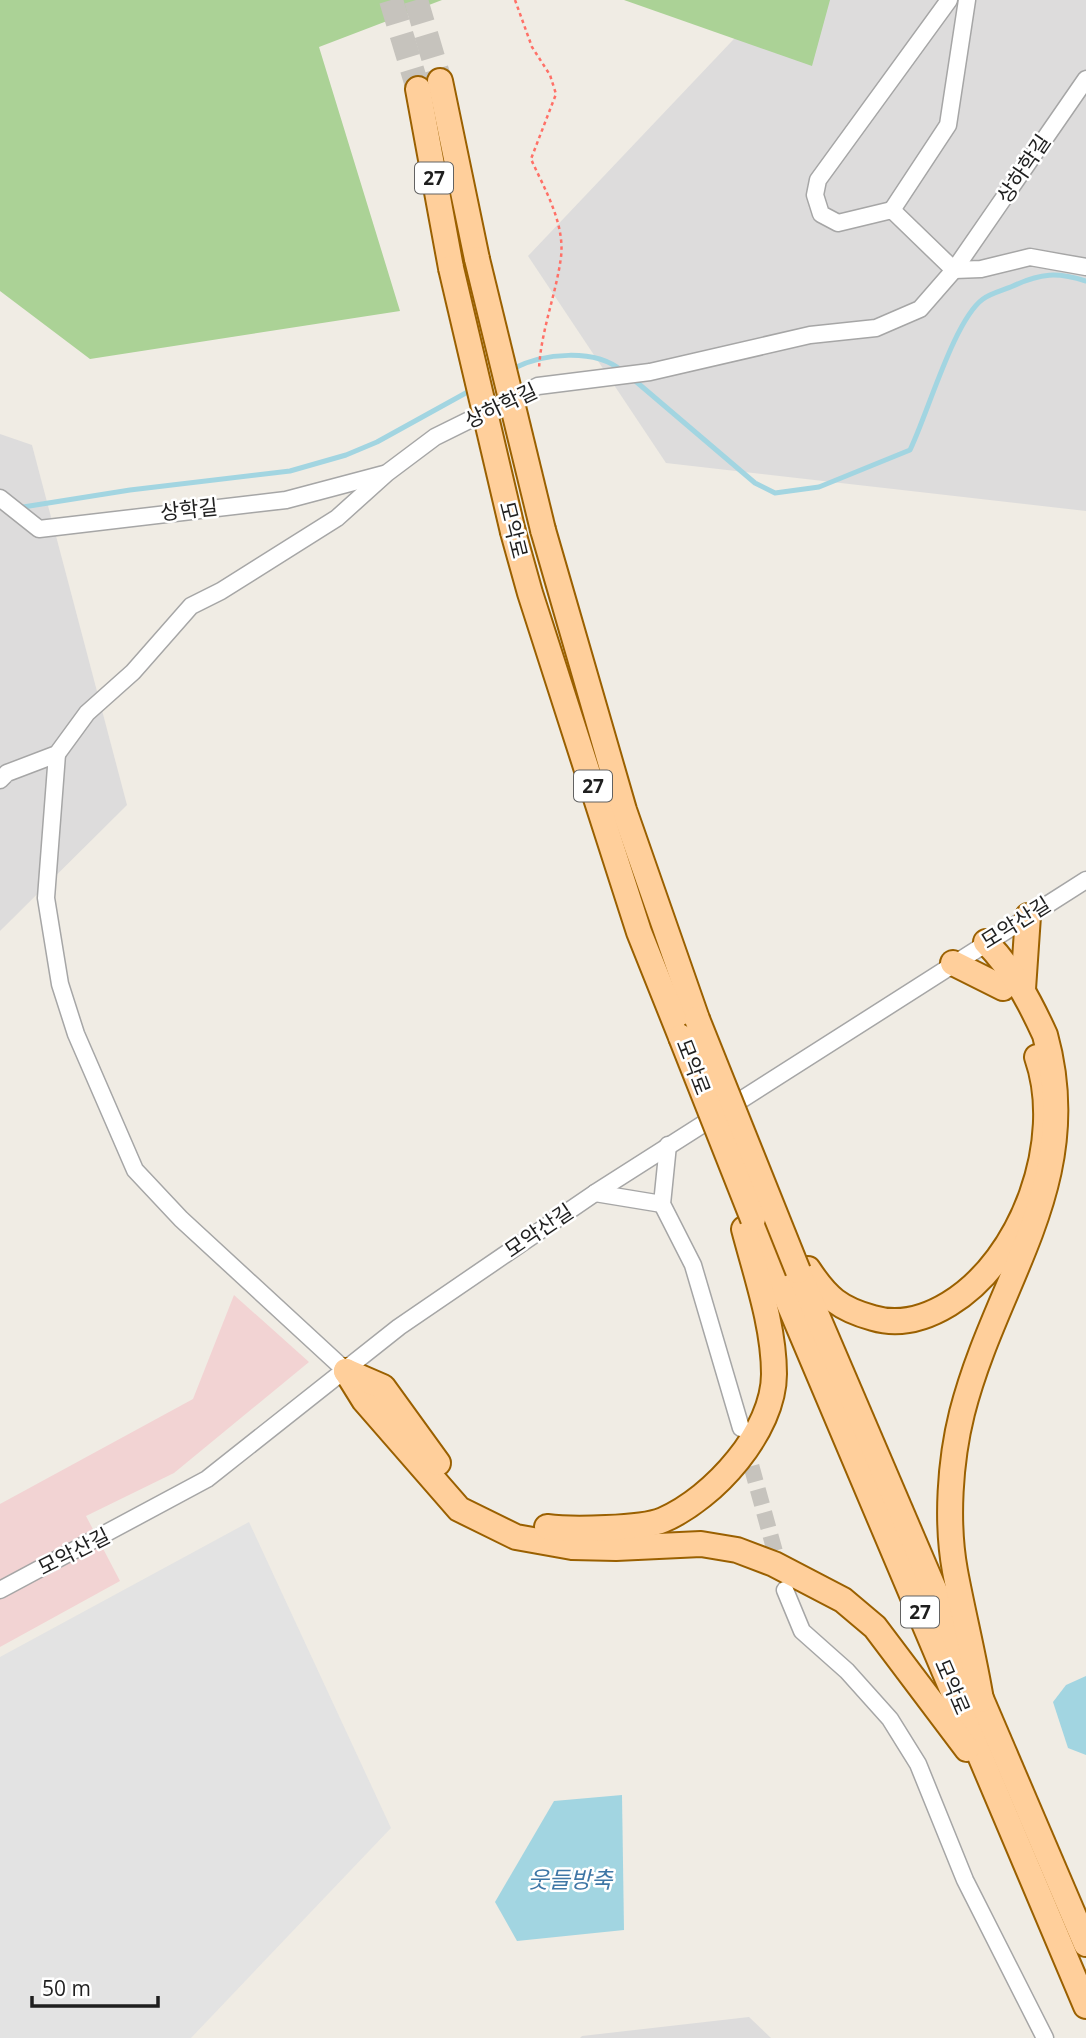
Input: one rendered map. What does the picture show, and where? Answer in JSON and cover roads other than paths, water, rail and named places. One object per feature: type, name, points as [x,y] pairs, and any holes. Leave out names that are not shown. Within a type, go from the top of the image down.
[{"type":"main road","name":"모악로","points":[[1086,1944],[767,1194],[689,1028],[639,932],[530,593],[513,532],[451,268],[429,85],[477,259],[543,530],[624,810],[689,1028],[726,1157],[1086,2006]]},
{"type":"main road","points":[[1013,988],[1028,916]]},
{"type":"main road","points":[[767,1194],[790,1241],[822,1290],[848,1311],[887,1322],[928,1317],[971,1291],[1003,1255],[1025,1213],[1046,1137],[1042,1071],[1006,962],[986,942]]},
{"type":"main road","points":[[953,962],[1013,988],[1053,1053],[1067,1116],[1063,1164],[1045,1223],[989,1336],[962,1413],[951,1527],[955,1570],[968,1621],[981,1700]]},
{"type":"main road","points":[[346,1371],[383,1387],[425,1449],[470,1498],[522,1524],[575,1530],[662,1521],[697,1499],[728,1469],[754,1439],[771,1402],[774,1374],[768,1326],[726,1157]]},
{"type":"main road","points":[[346,1371],[364,1400],[459,1509],[516,1537],[572,1547],[701,1544],[737,1550],[774,1564],[843,1600],[875,1627],[912,1671],[994,1787]]},
{"type":"street","points":[[949,0],[818,180],[815,195],[821,215],[838,223],[892,210],[948,125],[967,0]]},
{"type":"street","name":"상하학길","points":[[57,754],[88,713],[133,672],[191,606],[221,591],[337,518],[387,473],[435,437],[538,386],[650,372],[810,335],[876,328],[920,309],[954,270],[1086,79]]},
{"type":"street","points":[[892,210],[954,270],[981,269],[1030,257],[1086,267]]},
{"type":"street","name":"상학길","points":[[0,498],[38,529],[286,500],[387,473]]},
{"type":"street","points":[[0,780],[7,772],[57,754],[46,898],[60,984],[76,1034],[135,1170],[181,1219],[346,1371]]},
{"type":"street","name":"모악산길","points":[[0,1590],[122,1527],[207,1479],[399,1327],[595,1193],[953,962],[1086,880]]},
{"type":"street","points":[[668,1145],[662,1204],[693,1265],[741,1427]]},
{"type":"street","points":[[595,1193],[662,1204]]},
{"type":"street","points":[[785,1590],[802,1632],[847,1671],[891,1719],[918,1764],[965,1880],[1045,2038]]},
{"type":"water","points":[[1086,1676],[1086,1755],[1068,1748],[1053,1702],[1066,1685]]},
{"type":"water","name":"웃들방축","points":[[622,1795],[624,1930],[517,1941],[495,1902],[554,1801]]},
{"type":"waterway","points":[[633,379],[755,483],[775,493],[819,487],[910,450],[952,346],[972,310],[983,299],[1041,276],[1058,275],[1086,281]]},
{"type":"waterway","points":[[512,369],[538,359],[568,355],[598,359],[622,371]]},
{"type":"waterway","points":[[17,508],[130,490],[290,471],[346,455],[377,442],[473,389]]},
{"type":"tunnel","points":[[391,0],[418,89]]},
{"type":"tunnel","points":[[416,0],[440,81]]},
{"type":"tunnel","points":[[745,1443],[780,1570]]}]
